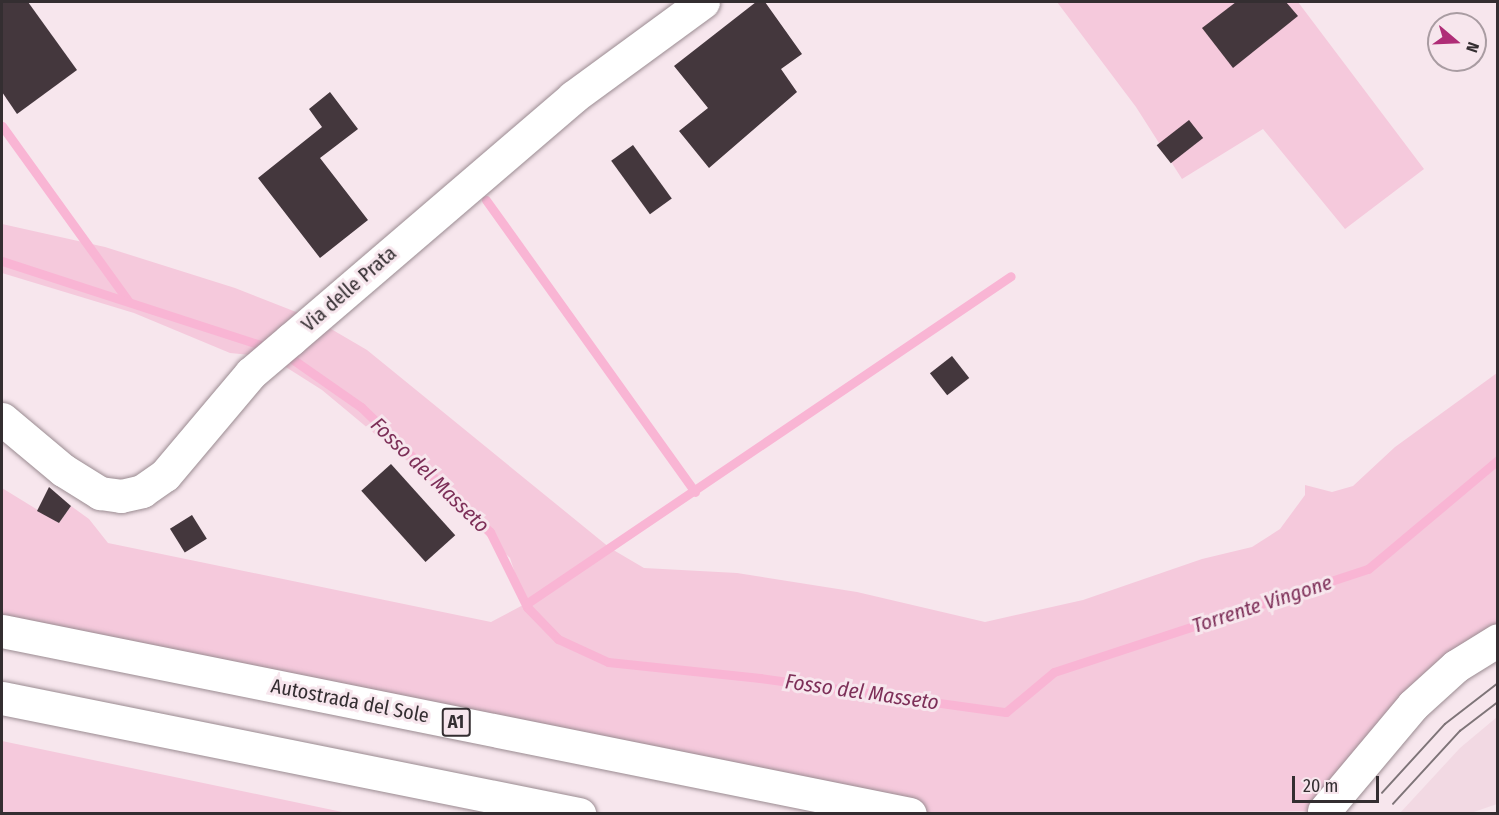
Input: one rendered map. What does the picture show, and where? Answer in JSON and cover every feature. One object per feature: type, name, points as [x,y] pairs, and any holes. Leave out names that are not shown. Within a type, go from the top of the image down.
[{"type":"main road","name":"Via delle Prata","points":[[2,418],[73,476],[100,494],[121,496],[142,491],[165,475],[251,373],[573,97],[703,2]]},
{"type":"main road","name":"Autostrada del Sole","points":[[2,631],[910,813]]},
{"type":"main road","points":[[1324,811],[1413,705],[1456,666],[1497,640]]},
{"type":"main road","points":[[2,698],[579,813]]},
{"type":"shaded area","points":[[1057,2],[1298,2],[1424,169],[1345,229],[1263,129],[1182,179],[1136,107]]},
{"type":"shaded area","points":[[2,224],[105,247],[235,288],[314,319],[367,350],[610,548],[644,568],[737,573],[857,592],[985,622],[1083,600],[1202,559],[1252,547],[1280,529],[1305,495],[1305,485],[1332,492],[1353,486],[1395,447],[1497,373],[1497,640],[1324,811],[910,814],[2,631],[2,488],[59,523],[71,506],[89,519],[108,543],[491,622],[525,604],[510,558],[417,469],[322,390],[270,357],[230,353],[134,313],[2,273]]},
{"type":"shaded area","points":[[1497,717],[1497,804],[1471,813],[1400,813],[1460,748]]},
{"type":"shaded area","points":[[2,741],[347,813],[2,813]]},
{"type":"building","points":[[2,2],[28,2],[77,70],[17,114],[2,92]]},
{"type":"building","points":[[756,2],[765,2],[802,54],[781,69],[797,92],[709,168],[679,131],[708,108],[674,66]]},
{"type":"building","points":[[1236,2],[1286,2],[1298,16],[1233,68],[1202,28]]},
{"type":"building","points":[[330,92],[358,129],[320,158],[368,220],[320,258],[258,178],[322,127],[309,109]]},
{"type":"building","points":[[1189,120],[1203,138],[1171,163],[1157,145]]},
{"type":"building","points":[[633,145],[672,198],[650,214],[611,161]]},
{"type":"building","points":[[952,356],[969,378],[947,395],[930,373]]},
{"type":"building","points":[[391,464],[455,535],[426,562],[361,491]]},
{"type":"building","points":[[49,487],[71,506],[59,523],[37,511]]},
{"type":"building","points":[[192,515],[207,539],[185,553],[170,529]]},
{"type":"waterway","points":[[2,126],[128,301]]},
{"type":"waterway","points":[[486,200],[695,492]]},
{"type":"waterway","name":"Fosso del Masseto","points":[[2,261],[269,348]]},
{"type":"waterway","points":[[526,604],[1011,276]]},
{"type":"waterway","name":"Fosso del Masseto","points":[[285,354],[361,407],[490,532],[527,607],[558,639],[608,662],[760,678],[1006,712],[1054,672],[1368,569],[1498,460]]},
{"type":"tram line","points":[[1382,793],[1445,724],[1498,683]]},
{"type":"tram line","points":[[1393,804],[1460,731],[1498,702]]},
{"type":"water label","name":"Torrente Vingone","points":[[1262,604]]}]
